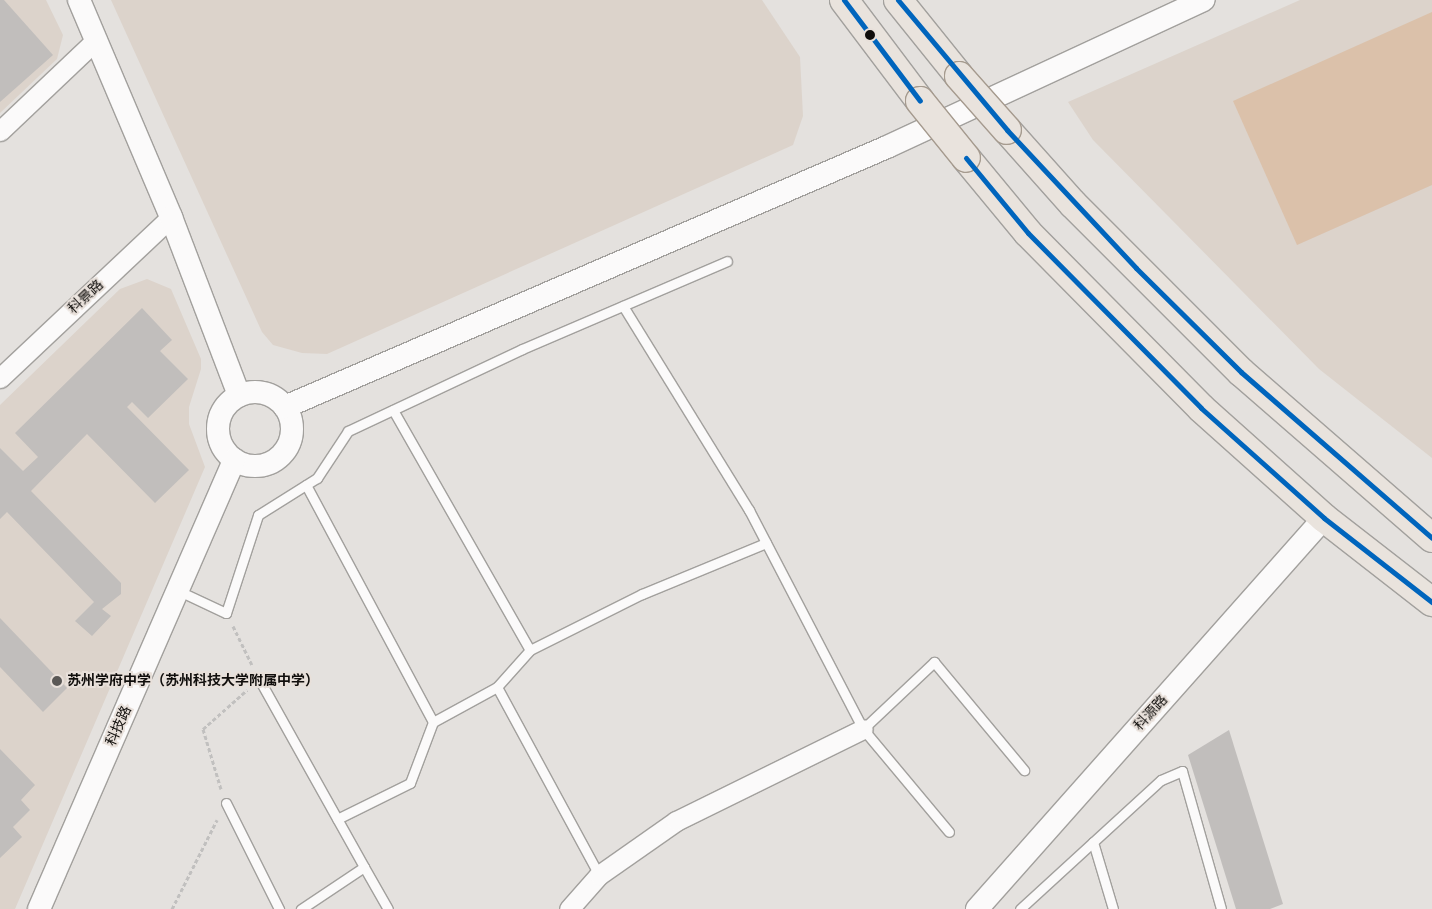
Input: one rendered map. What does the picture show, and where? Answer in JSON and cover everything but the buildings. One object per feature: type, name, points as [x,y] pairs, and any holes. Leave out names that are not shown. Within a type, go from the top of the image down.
[{"type":"main road","points":[[844,0],[920,101],[1028,233],[1096,304],[1202,408],[1324,518],[1432,602]]},
{"type":"main road","points":[[898,0],[959,76],[1073,204],[1241,372],[1432,538]]},
{"type":"street","points":[[78,0],[171,217],[239,395]]},
{"type":"street","points":[[285,407],[878,151],[1203,0]]},
{"type":"street","points":[[0,131],[96,40]]},
{"type":"street","name":"科景路","points":[[0,378],[171,217]]},
{"type":"street","points":[[264,393],[285,407],[291,421],[292,436],[286,449],[276,460],[263,466],[248,466],[234,460],[222,445],[218,426],[225,408],[239,395],[264,393]]},
{"type":"street","name":"科技路","points":[[39,909],[179,591],[234,460]]},
{"type":"street","name":"科源路","points":[[977,909],[1324,518]]},
{"type":"street","points":[[569,909],[599,875],[676,821],[863,729]]},
{"type":"lane","points":[[179,591],[226,612],[258,515],[317,478],[348,431],[623,306],[727,261]]},
{"type":"lane","points":[[623,306],[766,543],[863,729],[949,832]]},
{"type":"lane","points":[[393,410],[530,650]]},
{"type":"lane","points":[[306,485],[432,722]]},
{"type":"lane","points":[[337,819],[410,783],[432,722],[497,687],[530,650],[642,594],[766,543]]},
{"type":"lane","points":[[863,729],[934,662],[1024,770]]},
{"type":"lane","points":[[259,679],[388,909]]},
{"type":"lane","points":[[497,687],[599,875]]},
{"type":"lane","points":[[1020,909],[1161,780],[1182,771],[1221,909]]},
{"type":"lane","points":[[226,803],[279,909]]},
{"type":"lane","points":[[1093,842],[1113,909]]},
{"type":"lane","points":[[301,909],[364,867]]},
{"type":"path","points":[[172,909],[226,803],[203,729],[259,679],[226,612]]},
{"type":"shaded area","points":[[0,0],[46,0],[63,35],[57,59],[0,113]]},
{"type":"shaded area","points":[[111,0],[762,0],[800,57],[803,116],[793,145],[327,354],[302,353],[273,345],[262,332]]},
{"type":"shaded area","points":[[1300,0],[1432,0],[1432,458],[1319,369],[1093,140],[1068,102]]},
{"type":"shaded area","points":[[1432,12],[1432,185],[1297,245],[1233,101]]},
{"type":"shaded area","name":"苏州学府中学（苏州科技大学附属中学）","points":[[147,279],[171,289],[201,359],[201,369],[189,407],[189,424],[205,467],[15,909],[0,909],[0,405],[120,289]]},
{"type":"transit line","points":[[844,0],[920,101]]},
{"type":"transit line","points":[[898,0],[1007,130],[1136,268],[1241,372],[1432,538]]},
{"type":"transit line","points":[[966,158],[1028,233],[1201,408],[1324,518],[1432,602]]},
{"type":"place","name":"苏州学府中学（苏州科技大学附属中学）","points":[[57,681]]}]
